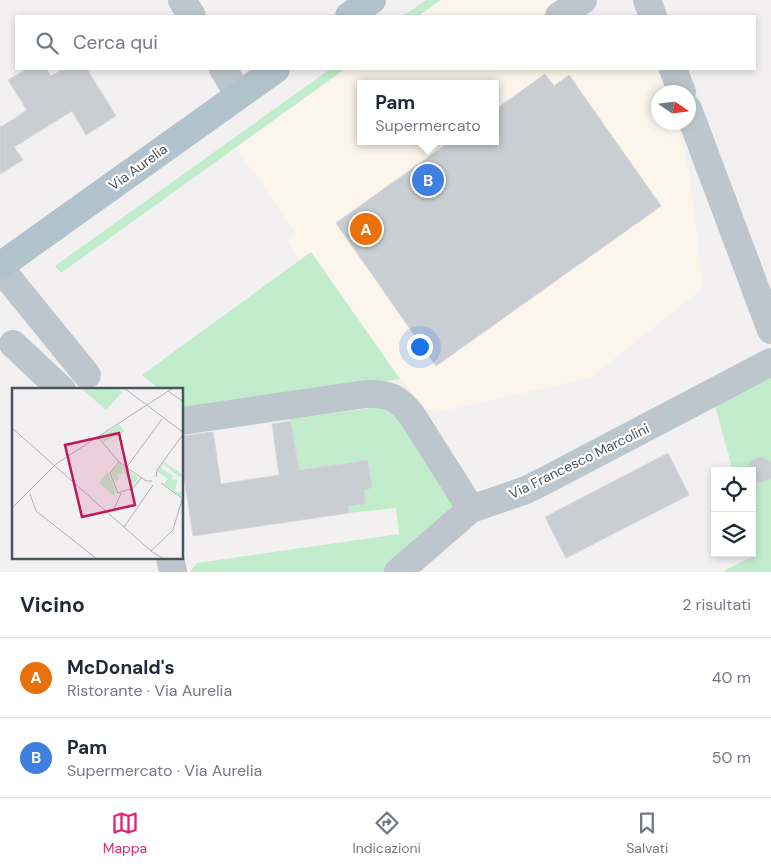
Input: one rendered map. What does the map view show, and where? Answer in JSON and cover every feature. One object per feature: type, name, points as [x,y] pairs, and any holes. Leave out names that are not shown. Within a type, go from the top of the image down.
[{"type":"main road","points":[[350,15],[372,0]]},
{"type":"main road","name":"Via Aurelia","points":[[0,267],[275,70]]},
{"type":"street","points":[[182,0],[191,15]]},
{"type":"street","points":[[560,15],[583,0]]},
{"type":"street","points":[[647,0],[653,15]]},
{"type":"street","points":[[224,70],[239,95]]},
{"type":"street","points":[[673,70],[679,85]]},
{"type":"street","points":[[696,130],[771,330]]},
{"type":"street","points":[[0,267],[87,375]]},
{"type":"street","points":[[13,344],[60,388]]},
{"type":"street","name":"Via Francesco Marcolini","points":[[400,571],[471,509],[526,490],[771,362]]},
{"type":"street","points":[[184,422],[366,394],[384,394],[393,397],[406,407],[414,417],[471,509]]},
{"type":"shaded area","points":[[441,0],[569,0],[579,15],[419,15]]},
{"type":"shaded area","points":[[344,70],[657,70],[664,85],[651,85],[651,130],[679,130],[689,171],[703,288],[590,378],[438,412],[426,409],[400,379],[311,252],[300,260],[287,241],[296,234],[236,147]]},
{"type":"green space","points":[[426,0],[441,0],[419,15],[404,15]]},
{"type":"green space","points":[[329,70],[344,70],[61,273],[55,266]]},
{"type":"green space","points":[[311,252],[400,379],[184,410],[184,388],[158,388],[142,375]]},
{"type":"green space","points":[[771,372],[771,572],[724,571],[751,557],[756,557],[756,467],[732,467],[714,402]]},
{"type":"green space","points":[[384,406],[390,407],[456,508],[385,572],[190,572],[197,563],[399,534],[396,508],[349,513],[348,506],[366,504],[364,490],[372,488],[368,460],[299,470],[291,419]]},
{"type":"building","points":[[25,70],[47,70],[51,76],[61,70],[88,70],[116,116],[86,135],[72,111],[14,147],[23,160],[0,174],[0,125],[1,127],[27,110],[8,80]]},
{"type":"building","points":[[545,74],[554,86],[569,75],[661,206],[436,366],[336,223],[445,145],[499,145],[499,107]]},
{"type":"building","points":[[291,421],[299,470],[368,460],[372,488],[364,490],[366,504],[348,506],[349,513],[193,536],[184,477],[184,436],[213,432],[221,484],[279,475],[272,424]]},
{"type":"building","points":[[668,453],[689,495],[566,558],[545,517]]},
{"type":"building","points":[[762,457],[771,462],[771,478],[761,483],[756,482],[756,467],[748,467],[750,461]]},
{"type":"place","name":"Pam","points":[[428,180]]},
{"type":"place","name":"McDonald's","points":[[366,229]]}]
